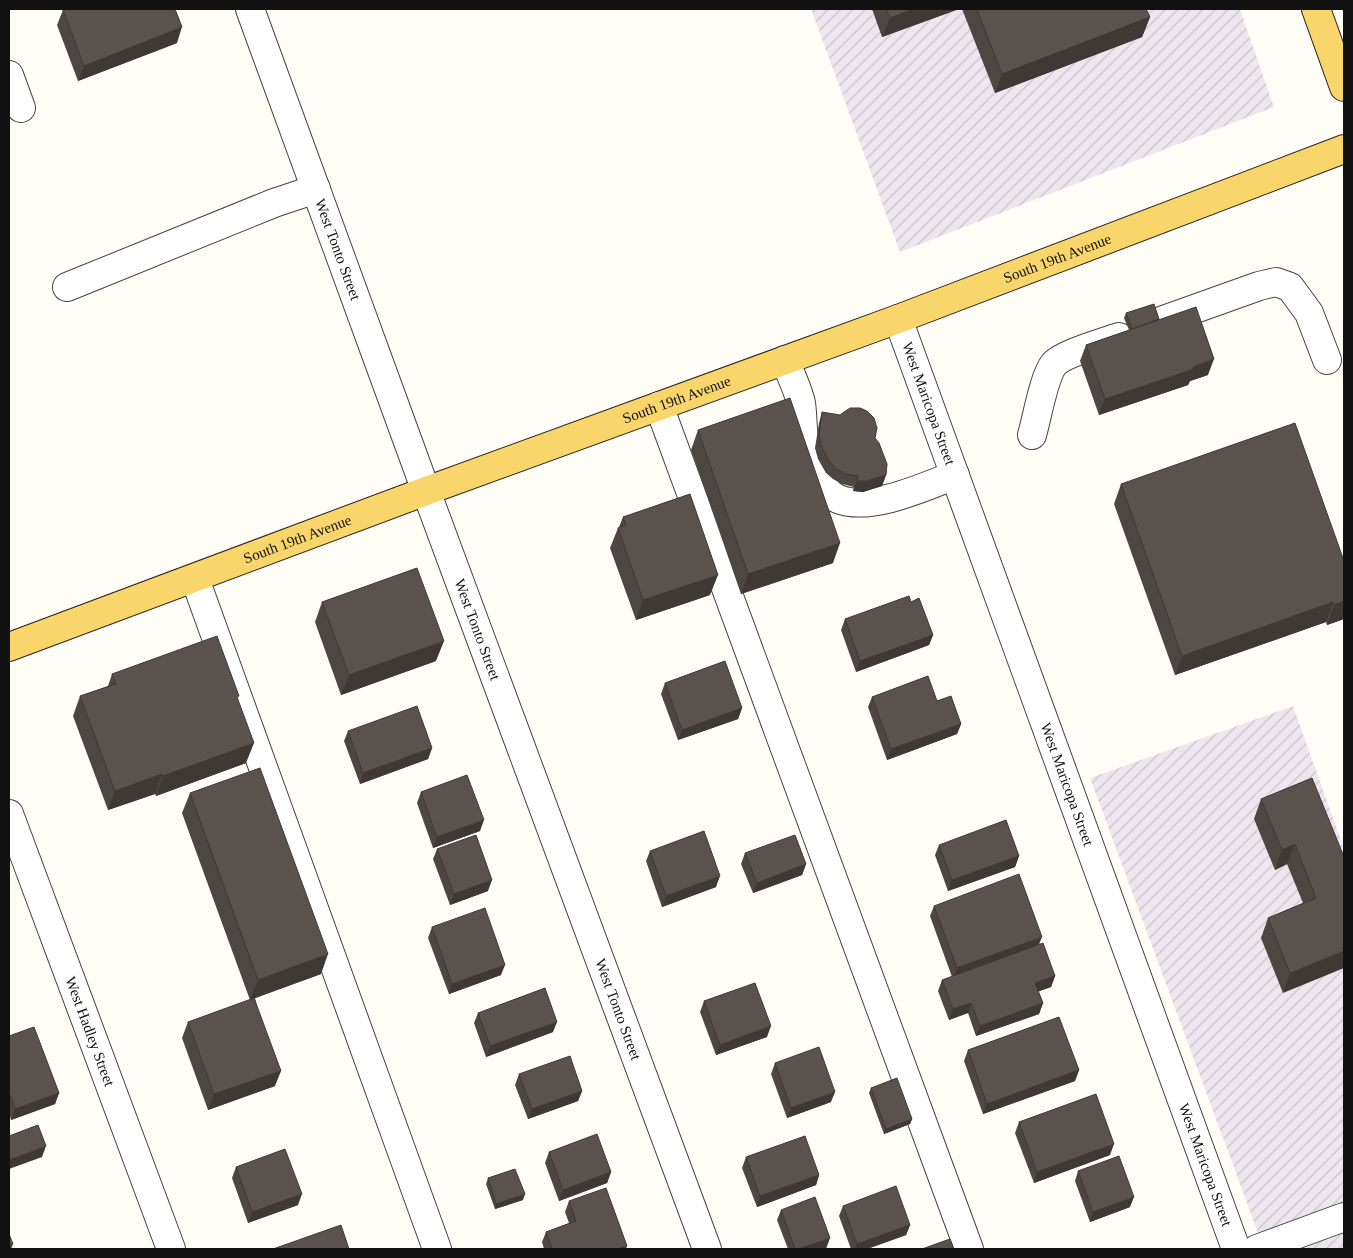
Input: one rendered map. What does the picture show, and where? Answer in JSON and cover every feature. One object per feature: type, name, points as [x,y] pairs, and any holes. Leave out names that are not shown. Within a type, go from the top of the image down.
[{"type":"main road","points":[[1316,9],[1344,87]]},
{"type":"main road","name":"South 19th Avenue","points":[[9,647],[898,319],[1344,149]]},
{"type":"street","name":"West Tonto Street","points":[[250,9],[426,492],[707,1249]]},
{"type":"street","points":[[9,75],[21,108]]},
{"type":"street","points":[[66,287],[274,203],[316,189]]},
{"type":"street","points":[[1032,435],[1046,382],[1054,364],[1064,357],[1259,286],[1276,282],[1290,287],[1309,313],[1327,360]]},
{"type":"street","name":"West Maricopa Street","points":[[898,319],[1236,1249]]},
{"type":"street","points":[[785,360],[800,402],[805,444],[812,467],[823,486],[836,498],[852,503],[870,502],[896,496],[955,475]]},
{"type":"street","points":[[659,406],[969,1249]]},
{"type":"street","points":[[194,579],[437,1249]]},
{"type":"street","name":"West Hadley Street","points":[[9,814],[172,1249]]},
{"type":"street","points":[[1258,1249],[1344,1217]]},
{"type":"shaded area","points":[[811,9],[1240,9],[1274,107],[900,252]]},
{"type":"shaded area","points":[[1293,706],[1344,846],[1344,1249],[1264,1249],[1090,778]]},
{"type":"building","points":[[175,9],[182,27],[84,66],[63,10]]},
{"type":"building","points":[[886,9],[913,9],[890,18]]},
{"type":"building","points":[[977,9],[1146,9],[1150,17],[1002,74]]},
{"type":"building","points":[[1154,304],[1159,319],[1132,329],[1126,313]]},
{"type":"building","points":[[1196,307],[1214,359],[1193,367],[1194,369],[1105,399],[1086,345]]},
{"type":"building","points":[[790,398],[840,543],[748,574],[698,430]]},
{"type":"building","points":[[850,408],[860,408],[867,411],[874,418],[877,428],[875,438],[879,443],[887,464],[886,475],[867,481],[857,481],[858,476],[846,474],[836,469],[822,448],[819,437],[822,412],[840,415]]},
{"type":"building","points":[[1295,423],[1344,561],[1344,601],[1334,605],[1333,602],[1182,656],[1121,484]]},
{"type":"building","points":[[690,494],[718,575],[643,600],[618,528],[626,525],[623,517]]},
{"type":"building","points":[[417,568],[444,641],[349,675],[322,602]]},
{"type":"building","points":[[909,596],[911,602],[919,598],[933,635],[860,661],[845,619]]},
{"type":"building","points":[[217,636],[254,743],[115,791],[80,696],[116,684],[112,674]]},
{"type":"building","points":[[725,661],[742,708],[682,730],[665,683]]},
{"type":"building","points":[[928,676],[937,701],[951,696],[961,724],[891,749],[872,697]]},
{"type":"building","points":[[417,706],[432,748],[363,773],[348,731]]},
{"type":"building","points":[[260,768],[328,954],[258,980],[190,793]]},
{"type":"building","points":[[467,775],[484,820],[437,837],[421,792]]},
{"type":"building","points":[[1312,778],[1344,857],[1344,951],[1290,973],[1268,918],[1316,898],[1295,844],[1282,850],[1261,799]]},
{"type":"building","points":[[1006,820],[1019,856],[952,880],[939,845]]},
{"type":"building","points":[[704,831],[720,876],[666,896],[650,851]]},
{"type":"building","points":[[476,835],[492,880],[454,894],[437,849]]},
{"type":"building","points":[[795,835],[806,864],[757,883],[745,853]]},
{"type":"building","points":[[1019,874],[1042,937],[957,968],[934,906]]},
{"type":"building","points":[[485,908],[505,965],[452,984],[432,927]]},
{"type":"building","points":[[1043,943],[1055,976],[1035,983],[1043,1003],[980,1026],[971,1003],[953,1009],[942,980]]},
{"type":"building","points":[[755,983],[771,1026],[720,1045],[704,1001]]},
{"type":"building","points":[[545,988],[557,1022],[490,1046],[478,1013]]},
{"type":"building","points":[[254,998],[281,1071],[214,1094],[188,1022]]},
{"type":"building","points":[[1059,1017],[1079,1070],[987,1104],[968,1050]]},
{"type":"building","points":[[34,1027],[59,1093],[15,1109],[9,1096],[9,1036]]},
{"type":"building","points":[[819,1047],[835,1092],[791,1108],[775,1063]]},
{"type":"building","points":[[570,1056],[582,1091],[532,1109],[519,1074]]},
{"type":"building","points":[[897,1078],[912,1119],[886,1129],[871,1088]]},
{"type":"building","points":[[1096,1094],[1114,1144],[1037,1172],[1019,1122]]},
{"type":"building","points":[[38,1125],[46,1146],[9,1160],[9,1136]]},
{"type":"building","points":[[597,1134],[611,1172],[563,1190],[549,1152]]},
{"type":"building","points":[[805,1136],[819,1175],[760,1196],[746,1157]]},
{"type":"building","points":[[285,1149],[302,1194],[252,1212],[236,1167]]},
{"type":"building","points":[[1119,1156],[1134,1197],[1093,1212],[1078,1171]]},
{"type":"building","points":[[515,1169],[525,1194],[496,1204],[488,1178]]},
{"type":"building","points":[[896,1186],[910,1225],[857,1244],[843,1206]]},
{"type":"building","points":[[606,1188],[627,1246],[618,1249],[552,1249],[546,1232],[576,1221],[569,1201]]},
{"type":"building","points":[[815,1197],[830,1238],[795,1249],[781,1210]]},
{"type":"building","points":[[341,1225],[349,1249],[273,1249]]},
{"type":"building","points":[[9,1234],[13,1244],[9,1246]]},
{"type":"building","points":[[950,1239],[954,1249],[922,1249]]}]
